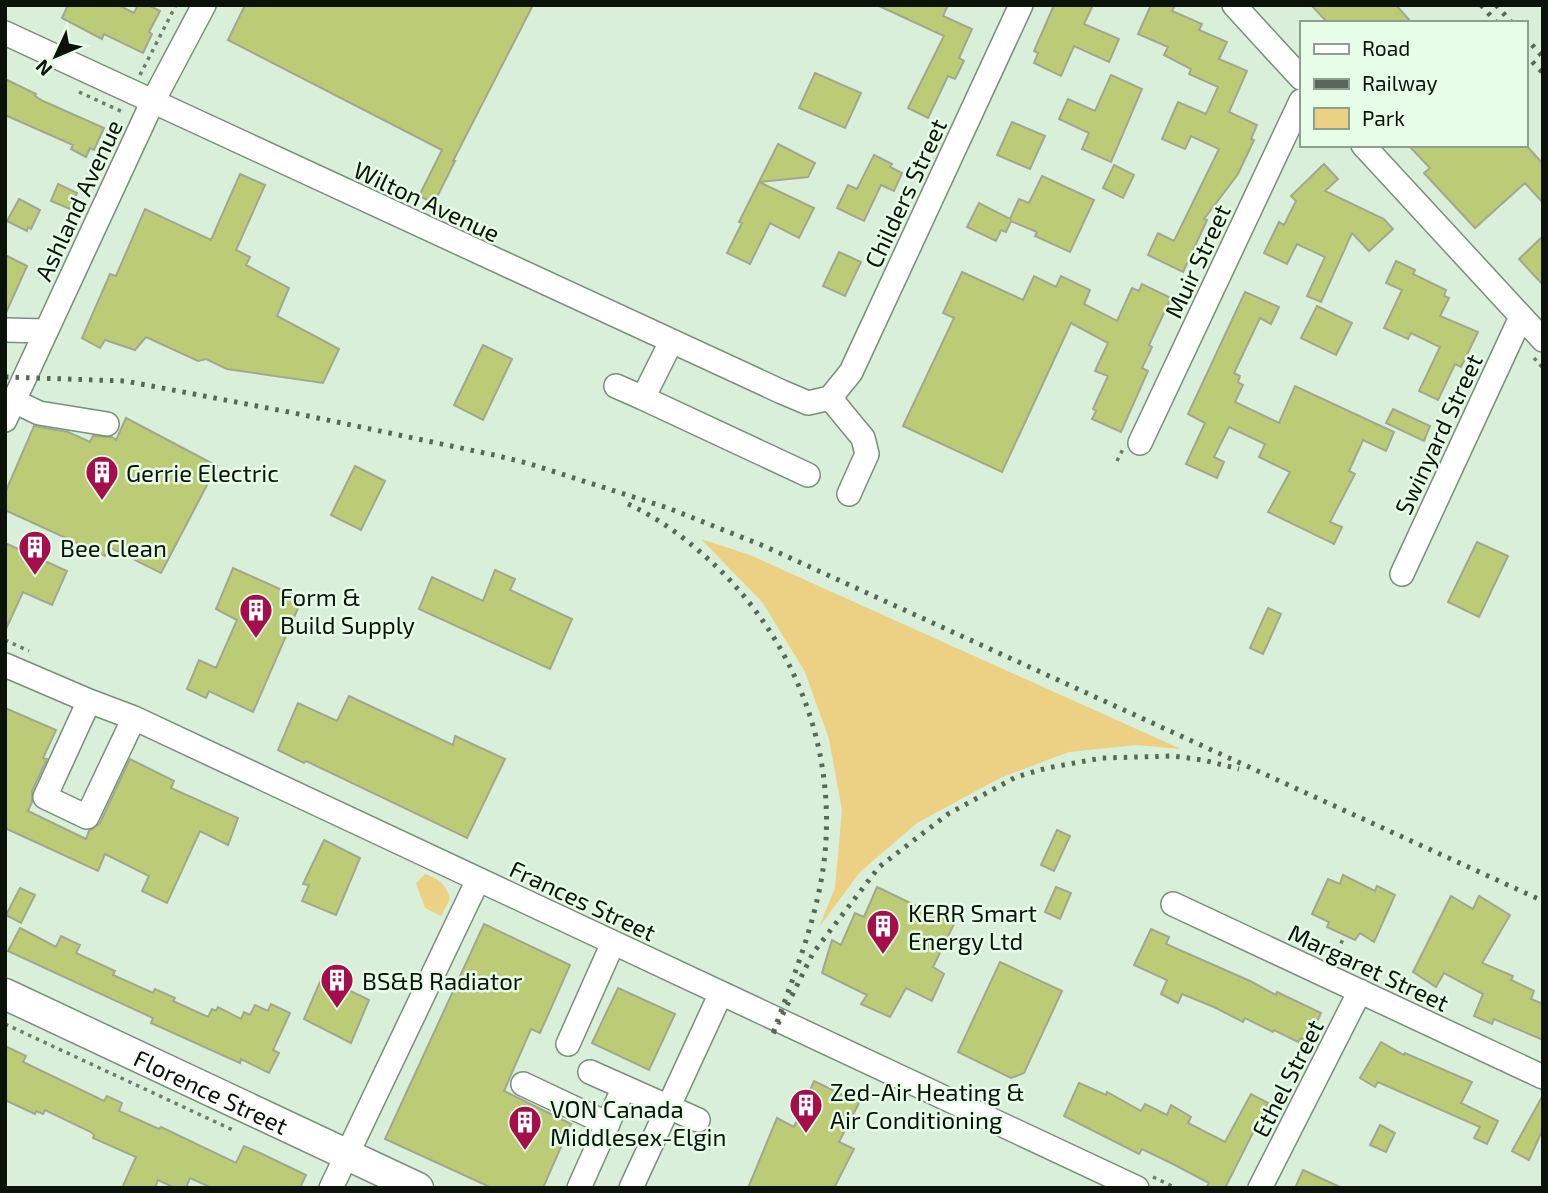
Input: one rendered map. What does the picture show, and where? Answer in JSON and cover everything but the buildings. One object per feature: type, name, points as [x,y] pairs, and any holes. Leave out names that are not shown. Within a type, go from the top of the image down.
[{"type":"main road","name":"Florence Street","points":[[5,994],[418,1188]]},
{"type":"street","name":"Ashland Avenue","points":[[10,410],[152,103],[204,5]]},
{"type":"street","name":"Childers Street","points":[[830,398],[851,372],[1021,5]]},
{"type":"street","points":[[1234,5],[1300,77]]},
{"type":"street","name":"Wilton Avenue","points":[[5,33],[808,403],[830,398]]},
{"type":"street","name":"Muir Street","points":[[1132,446],[1300,104]]},
{"type":"street","points":[[1365,147],[1543,340]]},
{"type":"street","name":"Swinyard Street","points":[[1402,574],[1521,317]]},
{"type":"street","points":[[5,330],[46,331]]},
{"type":"street","points":[[643,398],[671,342]]},
{"type":"street","points":[[616,386],[808,475]]},
{"type":"street","points":[[830,398],[863,438],[867,454],[849,494]]},
{"type":"street","points":[[10,410],[107,424]]},
{"type":"street","name":"Frances Street","points":[[5,665],[134,718],[1137,1188]]},
{"type":"street","points":[[89,701],[45,797],[87,817],[134,718]]},
{"type":"street","points":[[331,1188],[478,880]]},
{"type":"street","name":"Margaret Street","points":[[1173,904],[1543,1077]]},
{"type":"street","points":[[568,1044],[613,943]]},
{"type":"street","name":"Ethel Street","points":[[1260,1188],[1360,991]]},
{"type":"street","points":[[631,1188],[721,993]]},
{"type":"street","points":[[590,1072],[698,1120]]},
{"type":"street","points":[[523,1084],[608,1124]]},
{"type":"street","points":[[579,1188],[624,1087]]},
{"type":"path","points":[[139,76],[176,5]]},
{"type":"path","points":[[1117,461],[1132,446]]},
{"type":"path","points":[[5,1024],[238,1132]]},
{"type":"green space","points":[[701,539],[750,555],[1181,749],[1136,745],[1069,752],[1000,778],[917,823],[860,872],[819,927],[835,888],[842,810],[829,739],[805,672],[763,603]]},
{"type":"green space","points":[[425,874],[442,883],[447,890],[450,899],[441,916],[425,908],[416,883]]},
{"type":"railway","points":[[1481,5],[1495,21]]},
{"type":"railway","points":[[1496,5],[1510,21]]},
{"type":"railway","points":[[1527,39],[1543,57]]},
{"type":"railway","points":[[1527,56],[1543,73]]},
{"type":"railway","points":[[5,377],[125,381],[294,413],[527,463],[668,508],[764,546],[1543,901]]},
{"type":"railway","points":[[628,504],[656,519],[699,551],[730,581],[757,613],[780,649],[799,687],[813,726],[822,768],[826,810],[822,877],[811,923],[772,1036],[813,953],[879,867],[948,814],[1016,777],[1047,768],[1102,758],[1173,756],[1239,769]]},
{"type":"place","name":"Gerrie Electric","points":[[102,502]]},
{"type":"place","name":"Bee Clean","points":[[35,577]]},
{"type":"place","name":"Form & Build Supply","points":[[256,640]]},
{"type":"place","name":"KERR Smart Energy Ltd","points":[[883,956]]},
{"type":"place","name":"BS&B Radiator","points":[[337,1010]]},
{"type":"place","name":"Zed-Air Heating & Air Conditioning","points":[[806,1135]]},
{"type":"place","name":"VON Canada Middlesex-Elgin","points":[[525,1152]]}]
